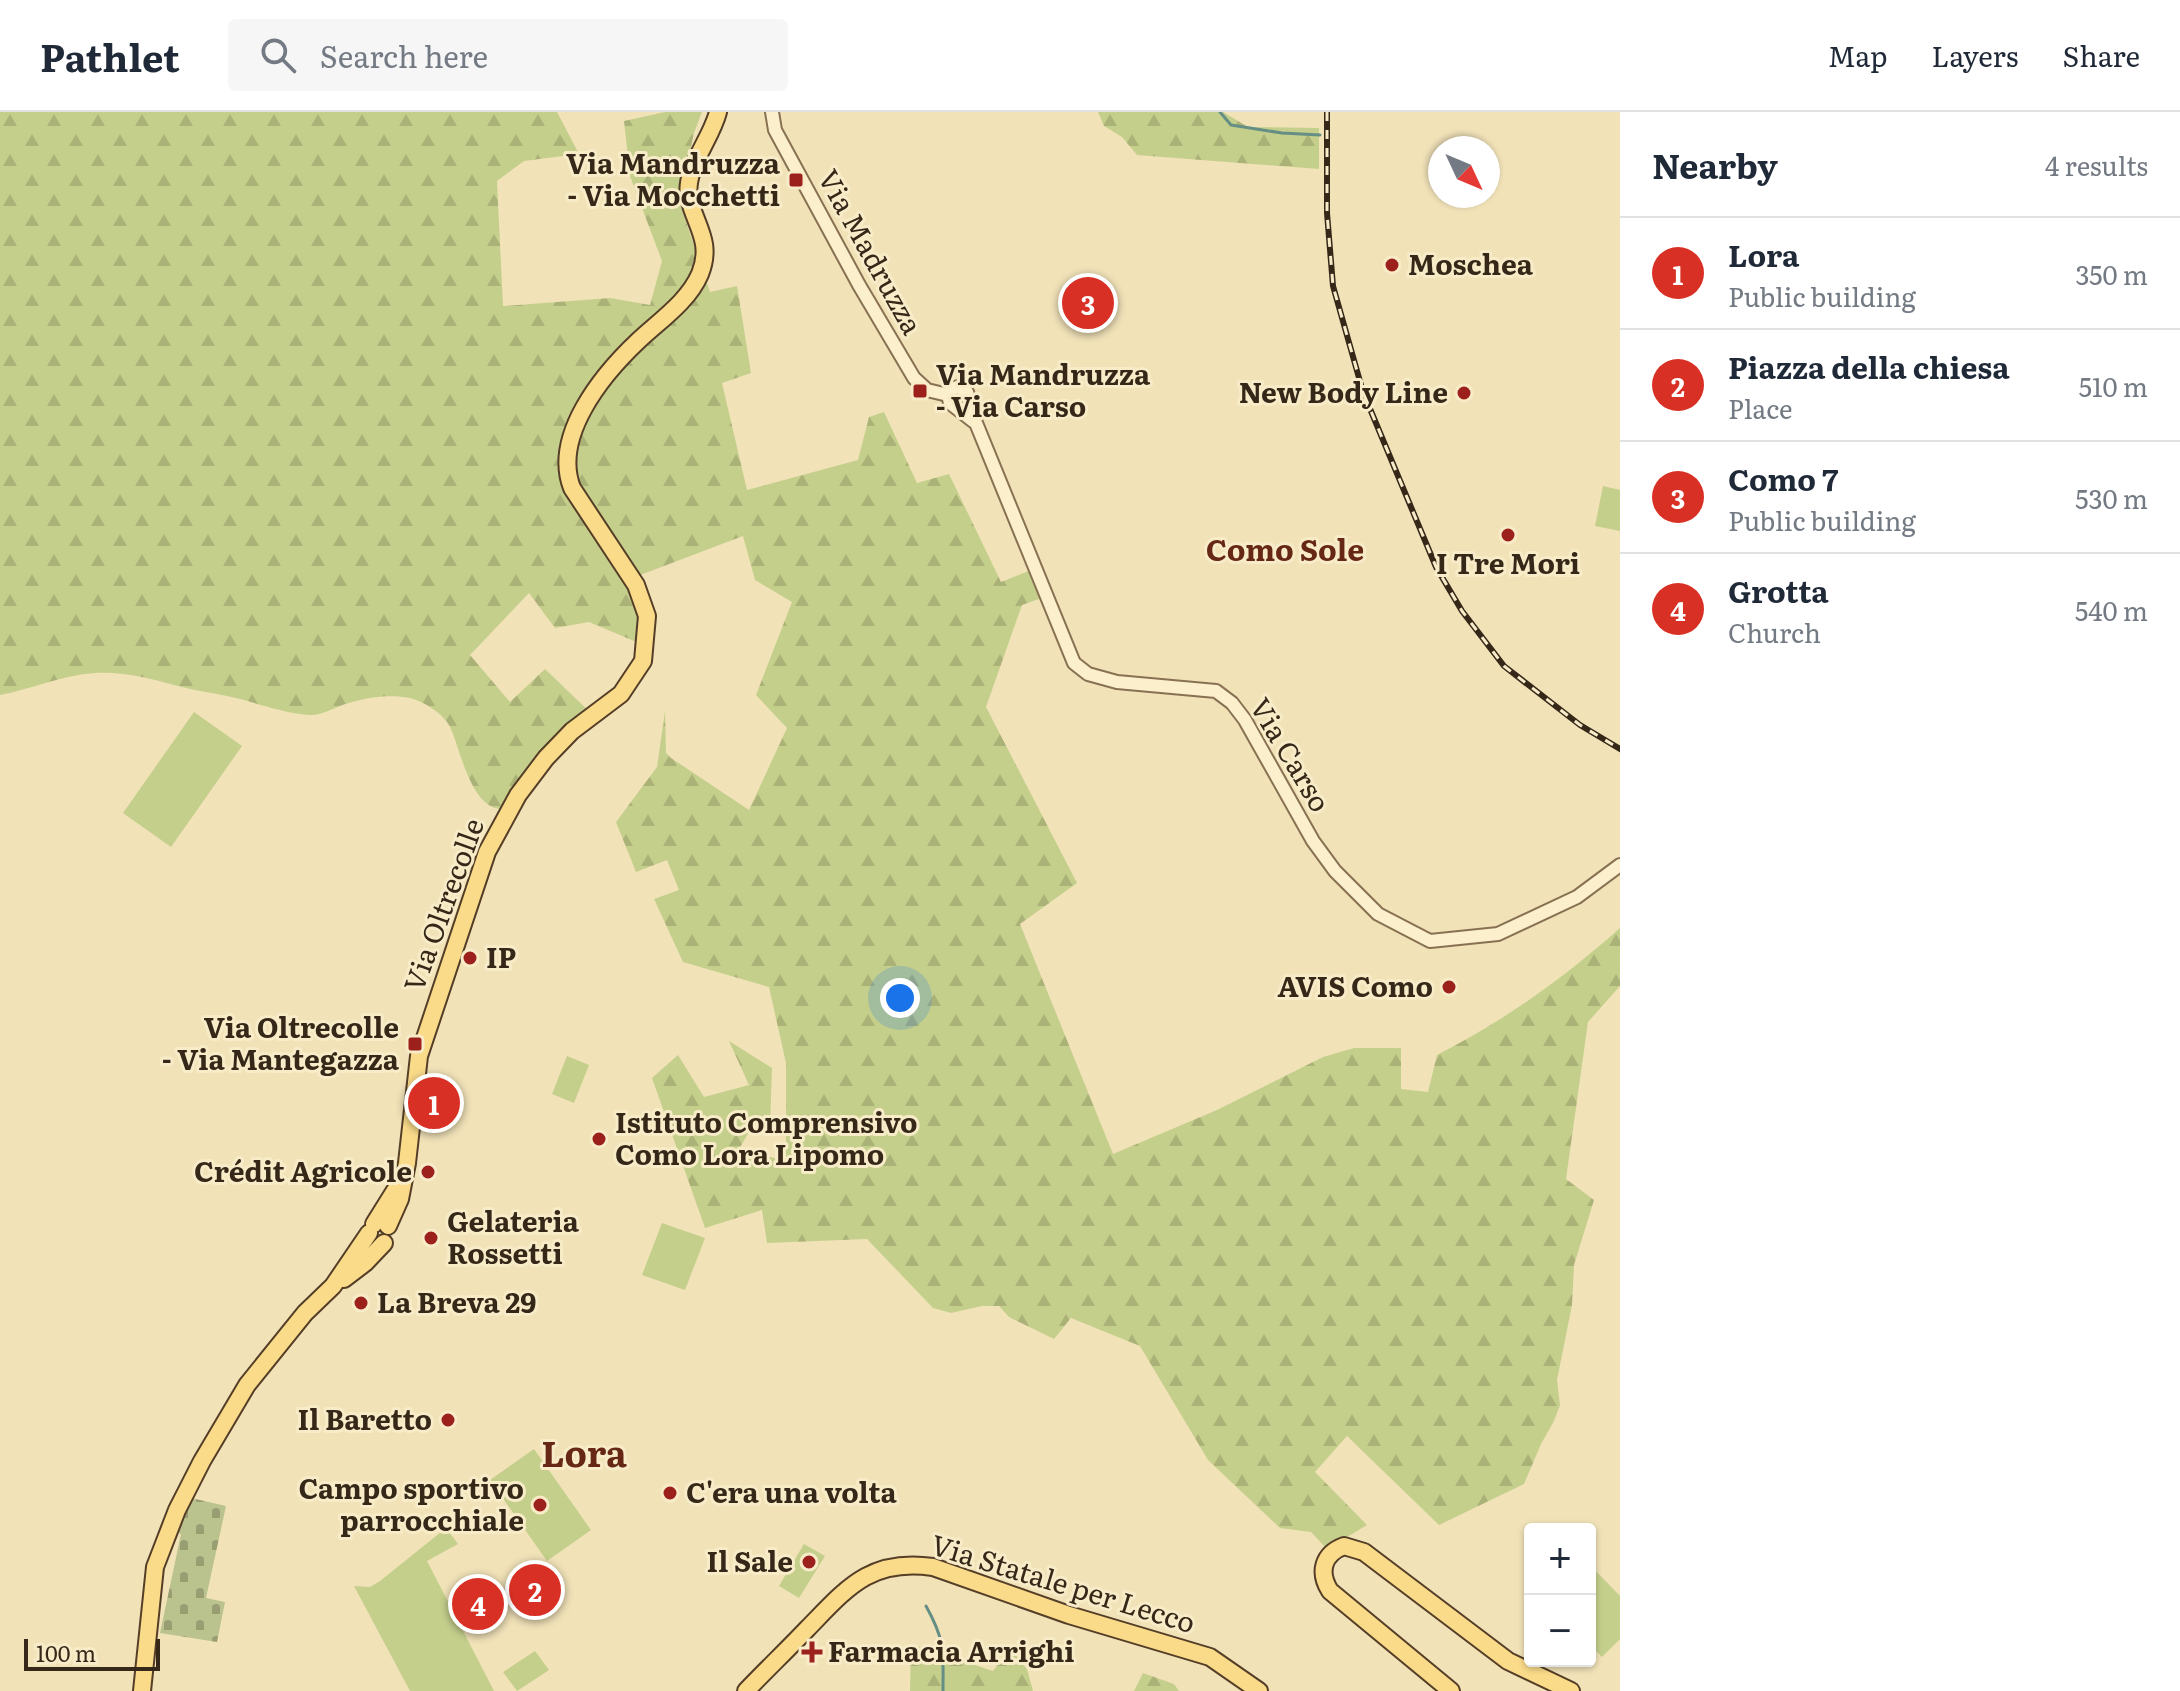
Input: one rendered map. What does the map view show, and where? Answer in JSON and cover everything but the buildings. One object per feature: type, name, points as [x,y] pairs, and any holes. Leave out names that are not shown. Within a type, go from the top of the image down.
[{"type":"main road","name":"Via Oltrecolle","points":[[142,1691],[155,1567],[177,1510],[247,1385],[305,1313],[333,1286],[379,1232],[404,1175],[419,1056],[487,852],[509,809],[546,758],[572,731],[621,694],[643,661],[647,616],[636,585],[567,476],[571,433],[593,392],[635,343],[681,302],[700,274],[705,247],[701,225],[689,197],[691,175],[718,112]]},
{"type":"main road","points":[[1451,1691],[1330,1591],[1323,1567],[1330,1553],[1344,1546],[1364,1552],[1508,1661],[1571,1691]]},
{"type":"main road","name":"Via Statale per Lecco","points":[[746,1691],[852,1583],[882,1568],[916,1564],[933,1567],[1069,1615],[1210,1657],[1259,1691]]},
{"type":"street","name":"Via Madruzza","points":[[772,112],[775,130],[859,285],[914,378],[927,390],[948,395],[950,403],[963,403]]},
{"type":"street","name":"Via Carso","points":[[963,403],[976,423],[1074,663],[1088,674],[1117,682],[1216,691],[1232,703],[1245,720],[1313,841],[1367,905],[1388,921],[1430,941],[1498,934],[1577,897],[1620,865]]},
{"type":"green space","points":[[0,112],[557,112],[579,154],[524,161],[497,181],[503,306],[610,298],[650,305],[662,261],[630,176],[624,121],[665,112],[702,112],[694,133],[679,201],[710,292],[737,286],[751,373],[722,383],[747,490],[858,460],[869,417],[884,412],[917,483],[949,474],[1001,582],[1034,569],[1042,598],[1022,605],[986,707],[1077,883],[1020,924],[1113,1154],[1217,1110],[1323,1057],[1354,1048],[1401,1048],[1401,1089],[1428,1092],[1437,1055],[1533,998],[1620,928],[1620,986],[1588,1022],[1566,1179],[1594,1200],[1574,1265],[1572,1305],[1557,1380],[1560,1405],[1524,1484],[1439,1525],[1347,1436],[1315,1472],[1367,1525],[1327,1549],[1311,1532],[1280,1528],[1208,1460],[1140,1346],[1071,1318],[1054,1339],[1009,1317],[999,1306],[982,1306],[951,1313],[933,1308],[867,1239],[767,1243],[762,1210],[705,1228],[652,1078],[678,1055],[704,1097],[749,1085],[729,1041],[772,1068],[770,1128],[753,1125],[739,1149],[786,1161],[786,1063],[769,987],[683,962],[654,899],[679,890],[667,860],[636,872],[616,822],[657,767],[665,711],[666,753],[749,810],[787,728],[756,695],[792,602],[755,580],[743,536],[635,577],[646,646],[589,622],[555,628],[529,593],[470,655],[510,702],[545,669],[593,715],[524,800],[508,809],[495,808],[484,802],[469,778],[446,720],[432,708],[410,698],[372,698],[309,715],[148,678],[106,673],[71,676],[0,695]]},
{"type":"green space","points":[[1098,112],[1223,112],[1248,127],[1319,128],[1319,169],[1137,155],[1122,137],[1104,126]]},
{"type":"green space","points":[[1603,486],[1620,490],[1620,531],[1595,526]]},
{"type":"green space","points":[[194,712],[242,746],[171,847],[123,813]]},
{"type":"green space","points":[[567,1056],[589,1065],[574,1103],[552,1094]]},
{"type":"green space","points":[[662,1223],[705,1238],[685,1290],[642,1275]]},
{"type":"green space","name":"Campo sportivo parrocchiale","points":[[534,1449],[591,1530],[547,1561],[490,1480]]},
{"type":"green space","points":[[191,1498],[226,1506],[206,1598],[225,1602],[217,1642],[160,1633],[181,1534],[176,1532]]},
{"type":"green space","points":[[446,1528],[458,1544],[427,1561],[494,1691],[410,1691],[354,1586],[370,1587],[380,1581]]},
{"type":"green space","points":[[804,1544],[825,1556],[799,1598],[779,1586]]},
{"type":"green space","points":[[1596,1571],[1620,1596],[1620,1639],[1602,1657],[1596,1651]]},
{"type":"green space","points":[[911,1644],[993,1671],[1010,1648],[1027,1669],[1033,1691],[910,1691]]},
{"type":"green space","points":[[535,1651],[549,1670],[517,1691],[503,1672]]},
{"type":"green space","points":[[1143,1673],[1174,1684],[1179,1691],[1134,1691]]},
{"type":"waterway","points":[[1220,112],[1231,125],[1320,135]]},
{"type":"waterway","points":[[926,1606],[942,1647],[943,1691]]},
{"type":"railway","points":[[1327,112],[1327,213],[1333,286],[1363,392],[1436,567],[1462,611],[1504,666],[1580,725],[1620,749]]},
{"type":"place","name":"Via Mandruzza - Via Mocchetti","points":[[796,180]]},
{"type":"place","name":"Moschea","points":[[1392,265]]},
{"type":"place","name":"Como 7","points":[[1088,303]]},
{"type":"place","name":"Via Mandruzza - Via Carso","points":[[920,391]]},
{"type":"place","name":"New Body Line","points":[[1464,393]]},
{"type":"place","name":"I Tre Mori","points":[[1508,535]]},
{"type":"place","name":"IP","points":[[470,958]]},
{"type":"place","name":"AVIS Como","points":[[1449,987]]},
{"type":"place","name":"Via Oltrecolle - Via Mantegazza","points":[[415,1044]]},
{"type":"place","name":"Lora","points":[[434,1103]]},
{"type":"place","name":"Istituto Comprensivo Como Lora Lipomo","points":[[599,1139]]},
{"type":"place","name":"Crédit Agricole","points":[[428,1172]]},
{"type":"place","name":"Gelateria Rossetti","points":[[431,1238]]},
{"type":"place","name":"La Breva 29","points":[[361,1303]]},
{"type":"place","name":"Il Baretto","points":[[448,1420]]},
{"type":"place","name":"C'era una volta","points":[[670,1493]]},
{"type":"place","name":"Campo sportivo parrocchiale","points":[[540,1505]]},
{"type":"place","name":"Il Sale","points":[[809,1562]]},
{"type":"place","name":"Piazza della chiesa","points":[[535,1590]]},
{"type":"place","name":"Grotta","points":[[478,1604]]},
{"type":"place","name":"Farmacia Arrighi","points":[[812,1652]]},
{"type":"district","name":"Como Sole","points":[[1285,551]]},
{"type":"district","name":"Lora","points":[[584,1454]]}]
